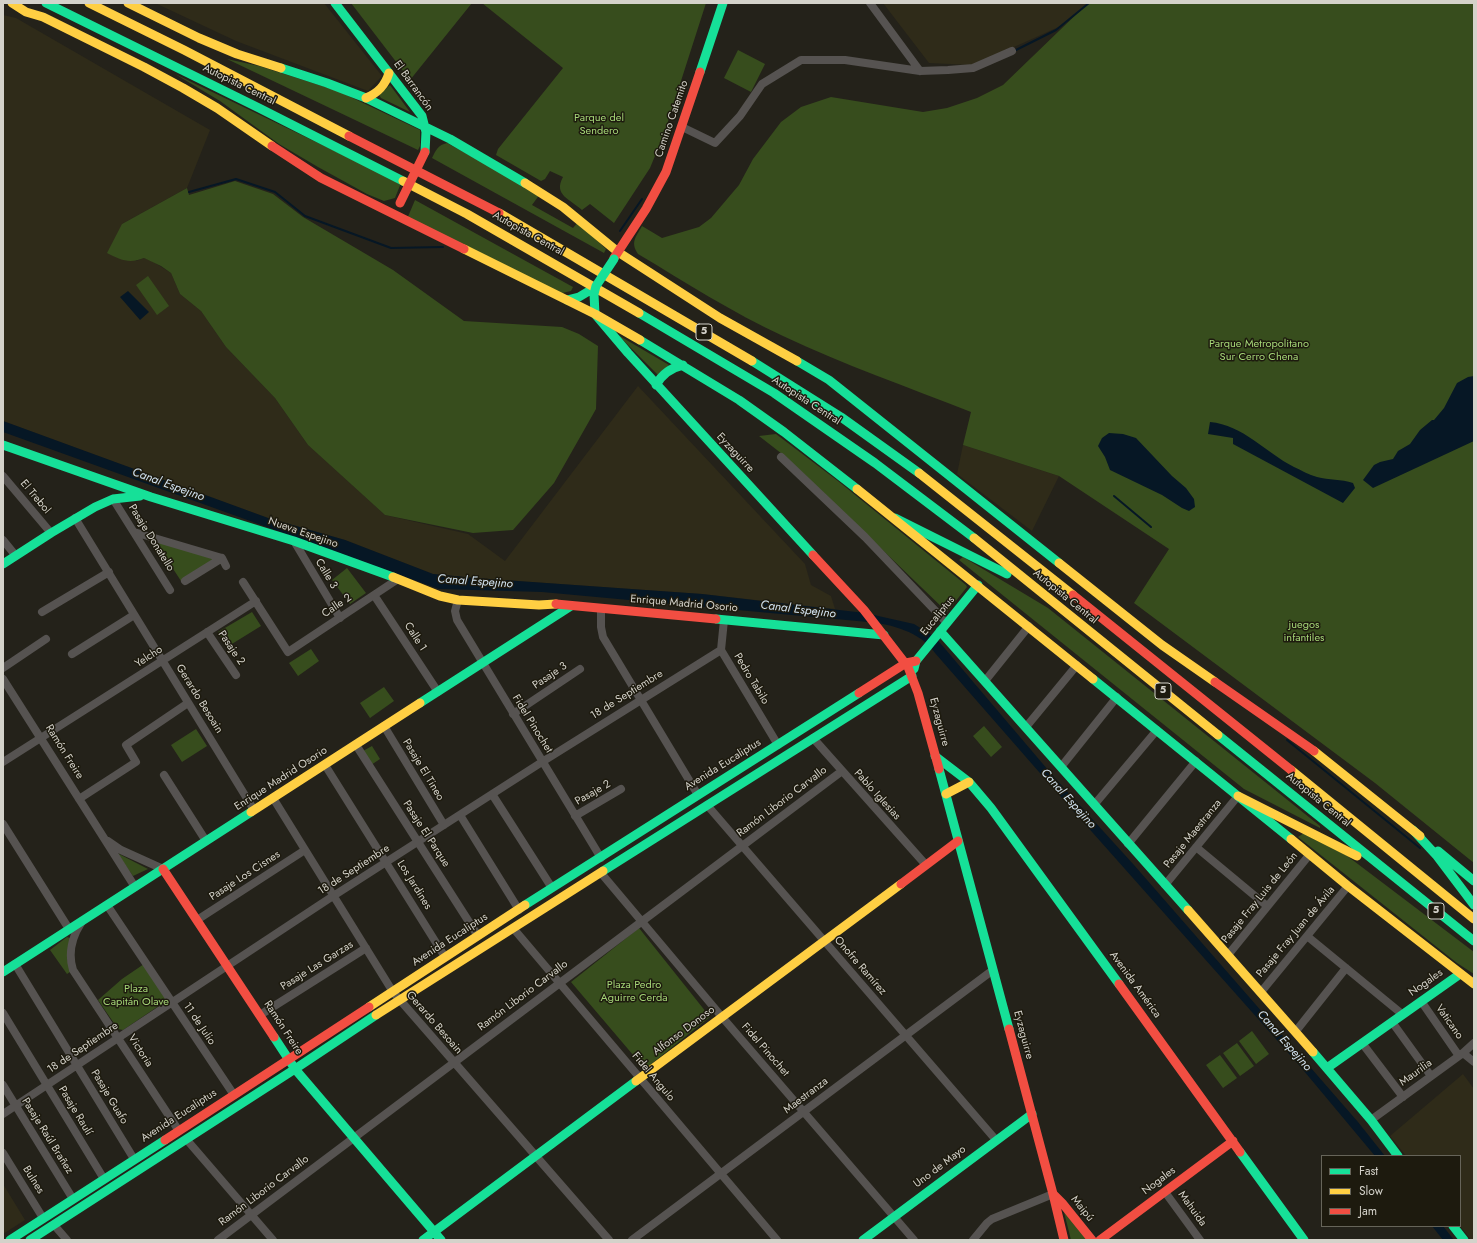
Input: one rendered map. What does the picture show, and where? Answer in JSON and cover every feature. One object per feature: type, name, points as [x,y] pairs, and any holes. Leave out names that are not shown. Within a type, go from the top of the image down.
[{"type":"main road","points":[[12,3],[190,91],[226,114],[272,148],[333,185],[595,314],[683,365],[738,400],[784,432],[895,518],[1348,886],[1473,984]]},
{"type":"main road","points":[[22,3],[35,10],[43,17]]},
{"type":"main road","name":"Autopista Central","points":[[46,3],[259,108],[467,214],[568,271],[802,412],[875,463],[952,521],[1474,941]]},
{"type":"main road","name":"Autopista Central","points":[[89,3],[219,68],[520,225],[735,350],[841,417],[912,468],[977,518],[1474,919]]},
{"type":"main road","points":[[128,3],[199,38],[237,54],[327,83],[366,98],[450,139],[544,194],[563,207],[604,241],[616,255],[720,318],[829,380],[1162,645],[1300,742],[1413,830],[1474,881]]},
{"type":"main road","name":"El Barrancón","points":[[336,3],[422,116],[425,126],[427,147],[395,215]]},
{"type":"main road","name":"Camino Catemito","points":[[593,290],[646,209],[666,172],[724,3]]},
{"type":"main road","points":[[366,98],[375,94],[382,88],[389,72]]},
{"type":"main road","points":[[427,147],[439,141],[450,139]]},
{"type":"main road","points":[[604,241],[617,241],[629,236]]},
{"type":"main road","points":[[542,288],[588,320],[628,353]]},
{"type":"main road","points":[[567,300],[579,297],[593,290],[595,314]]},
{"type":"main road","name":"Eyzaguirre","points":[[595,314],[656,385],[864,610],[906,663],[912,676],[946,794],[1032,1114],[1064,1240]]},
{"type":"main road","points":[[656,385],[667,371],[683,365]]},
{"type":"main road","name":"Nueva Espejino","points":[[4,447],[107,487],[151,497],[294,541],[440,596],[458,600],[601,608]]},
{"type":"main road","points":[[95,507],[107,487],[114,488],[112,496],[113,499]]},
{"type":"main road","points":[[3,564],[95,507],[113,499],[130,496],[151,497]]},
{"type":"main road","points":[[895,518],[932,538],[994,567],[1049,599]]},
{"type":"main road","name":"Eucaliptus","points":[[912,676],[916,661],[978,585]]},
{"type":"main road","points":[[539,605],[558,614]]},
{"type":"main road","name":"Enrique Madrid Osorio","points":[[4,969],[15,964],[70,929],[571,606]]},
{"type":"main road","name":"Enrique Madrid Osorio","points":[[601,608],[884,635]]},
{"type":"main road","points":[[939,634],[985,681],[1128,844],[1296,1031],[1371,1120],[1397,1155]]},
{"type":"main road","points":[[906,663],[916,661]]},
{"type":"main road","name":"Avenida Eucaliptus","points":[[30,1240],[295,1069],[397,996],[445,957],[906,663]]},
{"type":"main road","name":"Avenida Eucaliptus","points":[[10,1240],[289,1059],[513,928],[912,676]]},
{"type":"main road","name":"Avenida América","points":[[935,756],[969,782],[996,814],[1304,1240]]},
{"type":"main road","points":[[946,794],[969,782]]},
{"type":"main road","points":[[1238,796],[1340,847],[1398,880]]},
{"type":"main road","points":[[1413,830],[1437,856],[1474,905]]},
{"type":"main road","name":"Alfonso Donoso","points":[[423,1240],[958,841]]},
{"type":"main road","name":"Ramón Freire","points":[[163,868],[295,1069],[441,1240]]},
{"type":"main road","name":"Nogales","points":[[1327,1068],[1460,974]]},
{"type":"main road","name":"Uno de Mayo","points":[[863,1240],[1032,1114]]},
{"type":"main road","name":"Nogales","points":[[1100,1240],[1233,1142]]},
{"type":"main road","points":[[152,1148],[157,1152],[158,1158]]},
{"type":"main road","name":"Maipú","points":[[1053,1194],[1092,1240]]},
{"type":"main road","points":[[1454,1227],[1464,1240]]},
{"type":"street","points":[[870,3],[920,71]]},
{"type":"street","points":[[682,127],[715,143],[740,116],[762,84],[801,60],[845,60],[920,71],[973,68],[1012,51]]},
{"type":"street","points":[[781,457],[866,537],[948,623]]},
{"type":"street","name":"El Trebol","points":[[3,476],[51,533]]},
{"type":"street","name":"Pasaje Donatello","points":[[113,499],[170,590]]},
{"type":"street","name":"Gerardo Besoain","points":[[75,518],[254,810]]},
{"type":"street","points":[[134,532],[224,562],[185,581]]},
{"type":"street","points":[[3,540],[16,556]]},
{"type":"street","name":"Calle 3","points":[[294,541],[340,618]]},
{"type":"street","points":[[42,612],[109,572]]},
{"type":"street","name":"Calle 2","points":[[256,601],[288,652],[398,579]]},
{"type":"street","points":[[243,582],[256,601]]},
{"type":"street","name":"Calle 1","points":[[374,594],[438,692]]},
{"type":"street","name":"Fidel Pinochet","points":[[458,600],[455,610],[457,620],[482,664],[601,858]]},
{"type":"street","name":"Yelcho","points":[[3,762],[256,601]]},
{"type":"street","points":[[601,608],[601,627],[603,638],[698,795]]},
{"type":"street","points":[[72,654],[134,614]]},
{"type":"street","name":"Pedro Tabilo","points":[[724,620],[721,650],[778,745]]},
{"type":"street","points":[[985,681],[1029,626]]},
{"type":"street","name":"Pasaje 2","points":[[207,632],[236,675]]},
{"type":"street","points":[[3,668],[46,639]]},
{"type":"street","name":"18 de Septiembre","points":[[3,1114],[227,965],[386,862],[721,650]]},
{"type":"street","points":[[1026,727],[1077,665]]},
{"type":"street","name":"Pasaje 3","points":[[513,714],[580,669]]},
{"type":"street","name":"Ramón Freire","points":[[3,679],[135,887]]},
{"type":"street","points":[[1061,767],[1117,698]]},
{"type":"street","points":[[79,799],[136,762],[126,745],[188,703]]},
{"type":"street","name":"Pasaje El Tineo","points":[[384,726],[444,825]]},
{"type":"street","points":[[1094,805],[1157,730]]},
{"type":"street","name":"Pablo Iglesias","points":[[813,738],[926,865]]},
{"type":"street","name":"Pasaje El Parque","points":[[356,745],[478,936]]},
{"type":"street","points":[[1128,844],[1196,761]]},
{"type":"street","name":"Los Jardines","points":[[325,765],[445,957]]},
{"type":"street","name":"Ramón Liborio Carvallo","points":[[218,1240],[842,771]]},
{"type":"street","points":[[164,775],[206,841]]},
{"type":"street","name":"Pasaje 2","points":[[575,816],[621,789]]},
{"type":"street","points":[[492,794],[552,888]]},
{"type":"street","name":"Pasaje Maestranza","points":[[1165,885],[1238,796]]},
{"type":"street","name":"Gerardo Besoain","points":[[273,798],[397,996],[609,1240]]},
{"type":"street","name":"Onofre Ramírez","points":[[707,805],[996,1140]]},
{"type":"street","points":[[460,815],[519,910]]},
{"type":"street","points":[[3,824],[70,929]]},
{"type":"street","name":"Ramón Freire","points":[[104,838],[121,850],[163,868]]},
{"type":"street","points":[[1196,847],[1267,906]]},
{"type":"street","name":"Pasaje Los Cisnes","points":[[197,920],[305,850]]},
{"type":"street","name":"Pasaje Fray Luis de León","points":[[1228,955],[1310,854]]},
{"type":"street","name":"Fidel Pinochet","points":[[600,873],[914,1240]]},
{"type":"street","name":"Pasaje Fray Juan de Ávila","points":[[1261,992],[1348,886]]},
{"type":"street","name":"11 de Julio","points":[[107,905],[234,1095]]},
{"type":"street","name":"Victoria","points":[[86,918],[80,923],[74,938],[70,953],[71,965],[178,1131]]},
{"type":"street","name":"Fidel Angulo","points":[[513,928],[777,1240]]},
{"type":"street","points":[[1307,936],[1402,1014]]},
{"type":"street","name":"Pasaje Las Garzas","points":[[260,1015],[366,948]]},
{"type":"street","name":"Pasaje Guafo","points":[[15,964],[134,1159]]},
{"type":"street","points":[[1296,1031],[1346,968]]},
{"type":"street","name":"Maestranza","points":[[632,1240],[905,1034],[993,970]]},
{"type":"street","name":"Vaticano","points":[[1421,1001],[1461,1054],[1474,1062]]},
{"type":"street","name":"Pasaje Raulí","points":[[3,1013],[104,1179]]},
{"type":"street","points":[[1392,1022],[1431,1076]]},
{"type":"street","points":[[1362,1043],[1403,1097]]},
{"type":"street","name":"Maurilia","points":[[1371,1120],[1474,1043]]},
{"type":"street","name":"Pasaje Raúl Brañez","points":[[3,1085],[73,1199]]},
{"type":"street","points":[[186,1140],[273,1240]]},
{"type":"street","name":"Bulnes","points":[[3,1153],[43,1218]]},
{"type":"street","name":"Mahuida","points":[[1165,1192],[1200,1240]]},
{"type":"street","points":[[972,1240],[992,1219],[1053,1194]]},
{"type":"street","points":[[54,1225],[67,1240]]},
{"type":"shaded area","points":[[155,3],[324,3],[382,76],[368,91],[236,41]]},
{"type":"shaded area","points":[[883,3],[1088,3],[1065,24],[972,65],[929,63]]},
{"type":"shaded area","points":[[3,15],[16,18],[210,130],[187,188],[122,224],[136,261],[144,258],[152,261],[171,273],[180,294],[201,311],[226,347],[275,398],[308,445],[385,515],[468,534],[505,561],[638,386],[805,564],[811,585],[831,596],[835,609],[702,594],[433,574],[345,540],[268,518],[3,421]]},
{"type":"shaded area","points":[[963,445],[1059,476],[1032,531],[957,474]]},
{"type":"shaded area","points":[[1463,1074],[1474,1089],[1474,1240],[1471,1240],[1461,1227],[1461,1155],[1405,1155],[1390,1136]]},
{"type":"shaded area","points":[[3,1184],[25,1220],[3,1234]]},
{"type":"green space","points":[[351,3],[472,3],[410,80]]},
{"type":"green space","name":"Parque del Sendero","points":[[482,3],[706,3],[664,134],[650,168],[614,223],[590,204],[582,210],[564,196],[560,188],[560,183],[563,177],[550,171],[545,179],[541,181],[496,155],[498,149],[563,68]]},
{"type":"green space","name":"Parque Metropolitano Sur Cerro Chena","points":[[1088,3],[1474,3],[1474,863],[1375,783],[1134,603],[1169,549],[1059,476],[963,445],[971,412],[829,357],[764,327],[638,254],[634,246],[636,237],[642,226],[662,238],[699,227],[711,218],[739,185],[753,159],[781,122],[801,107],[831,97],[923,112],[947,108],[977,98],[1003,85]]},
{"type":"green space","points":[[738,50],[765,64],[751,92],[724,78]]},
{"type":"green space","points":[[227,59],[259,66],[338,91],[420,130],[420,146],[418,150]]},
{"type":"green space","points":[[175,74],[401,183],[395,198],[384,201],[367,194],[318,167],[279,144],[220,101]]},
{"type":"green space","points":[[390,85],[410,112],[381,98],[379,95]]},
{"type":"green space","points":[[447,143],[540,194],[532,205],[573,228],[578,222],[606,249],[604,253],[432,158],[439,147]]},
{"type":"green space","points":[[235,181],[273,194],[303,217],[393,270],[464,321],[562,327],[579,334],[598,346],[596,409],[554,483],[513,530],[473,533],[385,515],[308,445],[275,398],[226,347],[201,311],[180,294],[171,273],[161,266],[144,258],[129,261],[117,258],[107,253],[122,224],[187,188],[189,195]]},
{"type":"green space","points":[[415,200],[573,287],[571,291],[562,293],[407,219]]},
{"type":"green space","points":[[148,276],[169,306],[157,315],[136,285]]},
{"type":"green space","points":[[618,335],[669,365],[658,375]]},
{"type":"green space","points":[[776,434],[838,481],[966,585],[967,587],[947,612],[786,457],[759,436]]},
{"type":"green space","points":[[155,541],[212,557],[212,561],[181,581]]},
{"type":"green space","points":[[963,557],[1048,608],[1320,826],[1320,828],[1244,789],[959,560]]},
{"type":"green space","points":[[347,568],[366,593],[350,604],[332,580]]},
{"type":"green space","points":[[252,612],[261,626],[227,647],[218,632]]},
{"type":"green space","points":[[311,649],[319,661],[298,676],[289,663]]},
{"type":"green space","points":[[384,687],[394,701],[370,718],[360,703]]},
{"type":"green space","points":[[984,726],[1002,747],[991,757],[973,736]]},
{"type":"green space","points":[[196,729],[207,746],[182,762],[171,745]]},
{"type":"green space","points":[[372,746],[380,759],[371,765],[363,751]]},
{"type":"green space","points":[[1304,833],[1346,855],[1474,952],[1474,974],[1457,963],[1298,837]]},
{"type":"green space","points":[[117,853],[148,869],[133,876]]},
{"type":"green space","name":"Plaza Pedro Aguirre Cerda","points":[[639,928],[710,1017],[645,1069],[571,982]]},
{"type":"green space","points":[[67,937],[70,938],[70,972],[67,974],[50,950]]},
{"type":"green space","name":"Plaza Capitán Olave","points":[[144,964],[166,999],[163,1003],[123,1030],[118,1029],[98,1000],[122,979]]},
{"type":"green space","points":[[1252,1031],[1269,1054],[1256,1064],[1239,1041]]},
{"type":"green space","points":[[1237,1043],[1254,1066],[1240,1076],[1223,1053]]},
{"type":"green space","points":[[1220,1055],[1237,1078],[1223,1088],[1206,1065]]},
{"type":"green space","points":[[1064,1212],[1089,1240],[1071,1240]]},
{"type":"water","points":[[128,291],[149,312],[140,320],[120,297]]},
{"type":"water","points":[[1474,376],[1474,441],[1373,488],[1363,480],[1374,465],[1393,459],[1398,451],[1410,444],[1420,430],[1434,420],[1444,408],[1457,383],[1468,377]]},
{"type":"water","points":[[3,421],[268,518],[345,540],[433,574],[702,594],[865,613],[914,624],[935,637],[1054,777],[1134,865],[1358,1122],[1384,1155],[1374,1155],[1299,1065],[929,646],[914,634],[896,627],[868,622],[542,592],[439,589],[3,432]]},
{"type":"water","points":[[1210,422],[1233,428],[1254,440],[1283,461],[1308,474],[1353,483],[1355,488],[1343,503],[1233,444],[1233,438],[1208,434]]},
{"type":"water","points":[[1109,433],[1123,434],[1136,438],[1172,476],[1186,488],[1194,499],[1195,507],[1189,511],[1182,508],[1162,495],[1110,470],[1105,457],[1098,446],[1102,438]]},
{"type":"water","points":[[1433,1227],[1444,1227],[1454,1240],[1443,1240]]},
{"type":"waterway","name":"Canal Espejino","points":[[1016,50],[1056,30],[1089,3]]},
{"type":"waterway","name":"Canal Espejino","points":[[189,192],[236,179],[275,192],[305,216],[391,248],[443,247]]},
{"type":"waterway","points":[[620,231],[642,199]]},
{"type":"waterway","points":[[1114,496],[1151,527]]},
{"type":"waterway","points":[[1287,740],[1420,848]]},
{"type":"traffic: fast","points":[[46,3],[403,181]]},
{"type":"traffic: fast","points":[[335,3],[422,116],[426,132],[425,152]]},
{"type":"traffic: fast","points":[[700,72],[723,3]]},
{"type":"traffic: fast","points":[[281,68],[366,98],[450,139],[525,183]]},
{"type":"traffic: fast","points":[[594,294],[596,286],[614,259]]},
{"type":"traffic: fast","points":[[567,300],[579,297],[589,291]]},
{"type":"traffic: fast","points":[[594,294],[595,314],[628,353],[813,555]]},
{"type":"traffic: fast","points":[[639,313],[774,393],[875,463],[974,538]]},
{"type":"traffic: fast","points":[[640,340],[739,400],[784,432],[857,489]]},
{"type":"traffic: fast","points":[[752,361],[841,417],[919,473]]},
{"type":"traffic: fast","points":[[797,361],[829,380],[1059,563]]},
{"type":"traffic: fast","points":[[656,385],[667,372],[683,365]]},
{"type":"traffic: fast","points":[[3,445],[151,497],[294,541],[393,577]]},
{"type":"traffic: fast","points":[[3,564],[95,507],[113,499],[140,496]]},
{"type":"traffic: fast","points":[[895,518],[1007,574]]},
{"type":"traffic: fast","points":[[914,669],[916,661],[978,585]]},
{"type":"traffic: fast","points":[[420,703],[571,606]]},
{"type":"traffic: fast","points":[[716,619],[884,635]]},
{"type":"traffic: fast","points":[[940,631],[1188,910]]},
{"type":"traffic: fast","points":[[603,871],[912,676]]},
{"type":"traffic: fast","points":[[1093,679],[1291,839]]},
{"type":"traffic: fast","points":[[525,905],[859,693]]},
{"type":"traffic: fast","points":[[1218,735],[1474,941]]},
{"type":"traffic: fast","points":[[935,756],[969,782],[991,808],[1119,984]]},
{"type":"traffic: fast","points":[[939,769],[1009,1029]]},
{"type":"traffic: fast","points":[[3,972],[251,812]]},
{"type":"traffic: fast","points":[[1413,830],[1437,856],[1474,905]]},
{"type":"traffic: fast","points":[[1438,851],[1474,881]]},
{"type":"traffic: fast","points":[[1327,1068],[1460,974]]},
{"type":"traffic: fast","points":[[30,1240],[376,1015]]},
{"type":"traffic: fast","points":[[274,1037],[295,1069],[441,1240]]},
{"type":"traffic: fast","points":[[1313,1052],[1371,1120],[1397,1155]]},
{"type":"traffic: fast","points":[[423,1240],[636,1081]]},
{"type":"traffic: fast","points":[[863,1240],[1032,1114]]},
{"type":"traffic: fast","points":[[10,1240],[165,1140]]},
{"type":"traffic: fast","points":[[1240,1152],[1304,1240]]},
{"type":"traffic: fast","points":[[1454,1227],[1464,1240]]},
{"type":"traffic: slow","points":[[12,3],[26,12],[43,17],[183,88],[217,108],[272,146]]},
{"type":"traffic: slow","points":[[89,3],[184,50],[349,136]]},
{"type":"traffic: slow","points":[[128,3],[199,38],[237,54],[281,68]]},
{"type":"traffic: slow","points":[[366,98],[374,94],[380,88],[385,82],[389,73]]},
{"type":"traffic: slow","points":[[403,181],[467,214],[639,313]]},
{"type":"traffic: slow","points":[[525,183],[563,207],[618,252],[720,318],[797,361]]},
{"type":"traffic: slow","points":[[499,213],[752,361]]},
{"type":"traffic: slow","points":[[464,249],[595,314],[640,340]]},
{"type":"traffic: slow","points":[[919,473],[1073,595]]},
{"type":"traffic: slow","points":[[857,489],[1093,679]]},
{"type":"traffic: slow","points":[[974,538],[1218,735]]},
{"type":"traffic: slow","points":[[1059,563],[1162,645],[1215,682]]},
{"type":"traffic: slow","points":[[393,577],[440,596],[458,600],[539,605],[556,604]]},
{"type":"traffic: slow","points":[[251,812],[420,703]]},
{"type":"traffic: slow","points":[[1314,751],[1420,836]]},
{"type":"traffic: slow","points":[[1291,770],[1474,919]]},
{"type":"traffic: slow","points":[[946,794],[969,782]]},
{"type":"traffic: slow","points":[[1238,796],[1357,856]]},
{"type":"traffic: slow","points":[[1291,839],[1348,886],[1474,984]]},
{"type":"traffic: slow","points":[[376,1015],[603,871]]},
{"type":"traffic: slow","points":[[636,1081],[901,884]]},
{"type":"traffic: slow","points":[[369,1007],[525,905]]},
{"type":"traffic: slow","points":[[1188,910],[1313,1052]]},
{"type":"traffic: jam","points":[[614,258],[646,209],[666,172],[700,72]]},
{"type":"traffic: jam","points":[[349,136],[499,213]]},
{"type":"traffic: jam","points":[[272,146],[321,178],[464,249]]},
{"type":"traffic: jam","points":[[400,203],[425,152]]},
{"type":"traffic: jam","points":[[813,555],[864,610],[908,667],[918,693],[939,769]]},
{"type":"traffic: jam","points":[[1073,595],[1291,770]]},
{"type":"traffic: jam","points":[[556,604],[716,619]]},
{"type":"traffic: jam","points":[[859,693],[906,663],[916,661]]},
{"type":"traffic: jam","points":[[1215,682],[1314,751]]},
{"type":"traffic: jam","points":[[901,884],[958,841]]},
{"type":"traffic: jam","points":[[163,869],[274,1037]]},
{"type":"traffic: jam","points":[[1119,984],[1240,1152]]},
{"type":"traffic: jam","points":[[165,1140],[369,1007]]},
{"type":"traffic: jam","points":[[1009,1029],[1064,1240]]},
{"type":"traffic: jam","points":[[1100,1240],[1233,1141]]},
{"type":"traffic: jam","points":[[1053,1194],[1092,1240]]},
{"type":"park label","name":"juegos infantiles","points":[[1304,631]]}]
